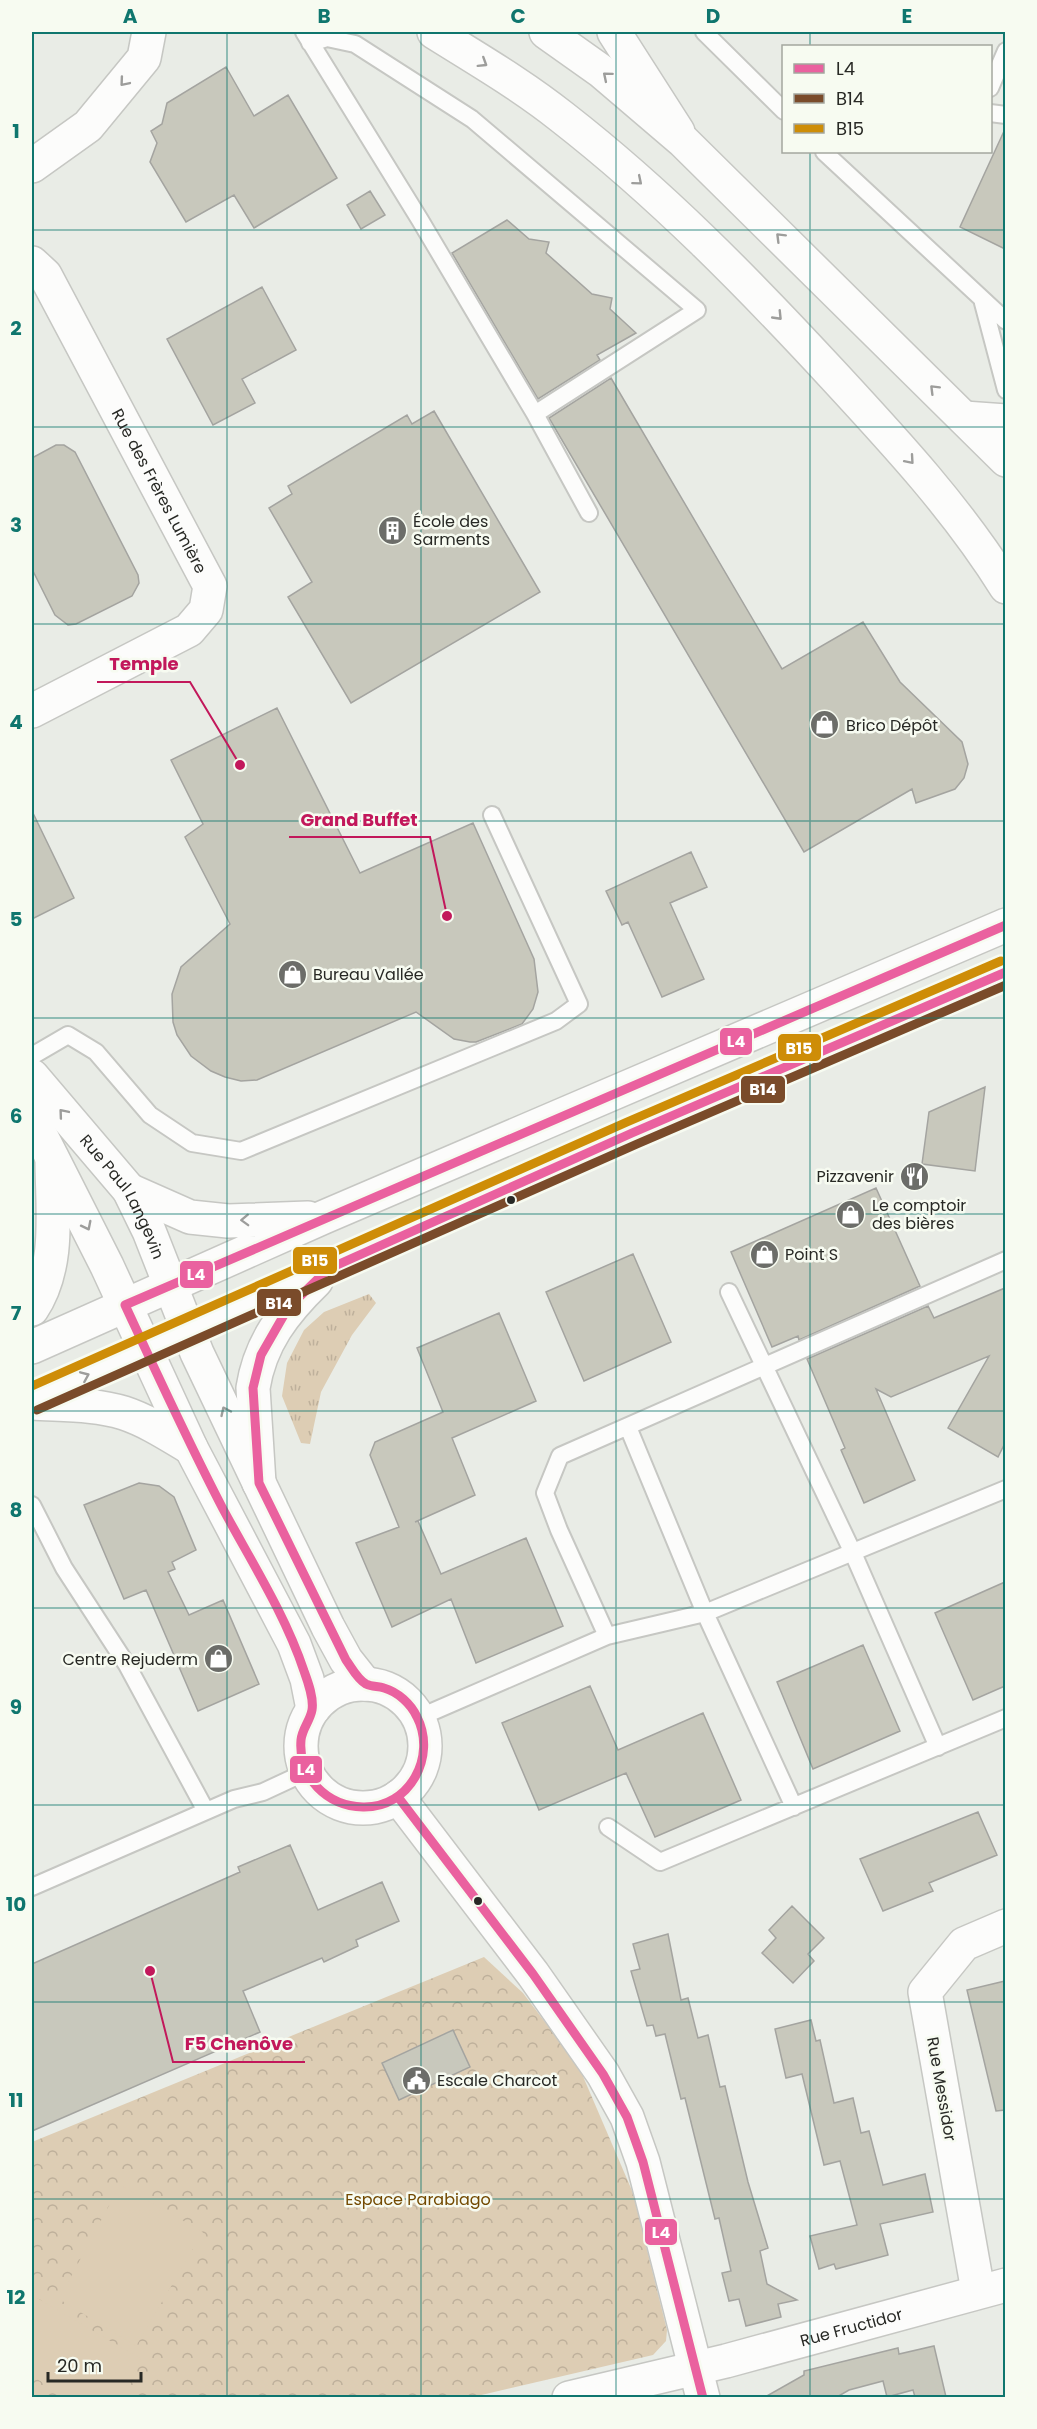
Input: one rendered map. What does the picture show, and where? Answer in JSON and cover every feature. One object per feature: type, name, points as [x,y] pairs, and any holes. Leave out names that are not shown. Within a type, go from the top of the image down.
[{"type":"main road","points":[[32,166],[88,126],[144,58],[149,32]]},
{"type":"main road","points":[[434,32],[561,116],[652,193],[724,261],[884,430],[947,503],[1005,587]]},
{"type":"main road","points":[[546,32],[601,71],[683,141],[1005,460]]},
{"type":"main road","points":[[615,32],[683,141]]},
{"type":"main road","name":"Rue des Frères Lumière","points":[[32,263],[45,275],[210,586],[206,610],[189,630],[32,711]]},
{"type":"main road","points":[[964,418],[1005,421]]},
{"type":"main road","points":[[32,1347],[324,1217],[1005,925]]},
{"type":"main road","points":[[32,1399],[632,1133],[1005,972]]},
{"type":"main road","name":"Rue Paul Langevin","points":[[32,1076],[129,1190],[149,1231],[188,1331],[259,1483],[328,1627],[346,1660],[365,1684]]},
{"type":"main road","points":[[32,1118],[125,1305],[190,1448],[294,1644],[307,1679],[313,1709]]},
{"type":"main road","points":[[32,1309],[47,1275],[53,1249],[52,1159]]},
{"type":"main road","points":[[129,1190],[190,1217],[228,1221],[324,1217]]},
{"type":"main road","points":[[259,1483],[253,1388],[261,1354],[288,1308],[328,1269]]},
{"type":"main road","points":[[32,1404],[96,1407],[123,1413],[150,1424],[190,1448]]},
{"type":"main road","points":[[365,1684],[386,1689],[405,1700],[418,1718],[424,1735],[424,1753],[420,1770],[411,1785],[398,1797],[369,1808],[354,1807],[326,1796],[306,1772],[301,1740],[313,1709],[327,1695],[346,1686],[365,1684]]},
{"type":"main road","points":[[398,1797],[533,1974],[603,2074],[627,2116],[643,2163],[700,2383]]},
{"type":"main road","name":"Rue Messidor","points":[[992,2288],[925,1992],[964,1944],[1005,1926]]},
{"type":"main road","name":"Rue Fructidor","points":[[569,2397],[700,2383],[992,2288]]},
{"type":"lane","points":[[704,32],[782,110]]},
{"type":"lane","points":[[307,37],[327,38],[355,44],[472,119],[697,310],[535,414]]},
{"type":"lane","points":[[307,37],[420,220],[535,414],[589,513]]},
{"type":"lane","points":[[992,83],[1005,51]]},
{"type":"lane","points":[[825,153],[1005,321]]},
{"type":"lane","points":[[984,303],[1005,390]]},
{"type":"lane","points":[[32,1056],[68,1035],[96,1052],[150,1115],[192,1143],[241,1151],[556,1021],[579,1004],[492,815]]},
{"type":"lane","points":[[607,1636],[559,1530],[545,1493],[560,1456],[1005,1260]]},
{"type":"lane","points":[[729,1292],[853,1553],[938,1747]]},
{"type":"lane","points":[[627,1428],[705,1613],[794,1807]]},
{"type":"lane","points":[[418,1718],[607,1636],[705,1613],[1005,1489]]},
{"type":"lane","points":[[32,1505],[64,1568],[127,1665],[206,1811]]},
{"type":"lane","points":[[608,1827],[660,1862],[1005,1718]]},
{"type":"lane","points":[[32,1887],[234,1799],[263,1792],[306,1772]]},
{"type":"green space","points":[[369,1294],[376,1303],[352,1335],[321,1392],[310,1444],[301,1443],[282,1396],[287,1363],[304,1330],[324,1312]]},
{"type":"green space","name":"Espace Parabiago","points":[[484,1957],[523,1993],[579,2067],[633,2193],[667,2330],[666,2341],[653,2355],[473,2397],[32,2398],[32,2142]]},
{"type":"green space","points":[[120,2185],[203,2232],[136,2346],[59,2299]]},
{"type":"green space","points":[[32,2295],[141,2359],[120,2397],[67,2397],[32,2376]]},
{"type":"building","points":[[226,67],[254,116],[288,95],[337,178],[254,228],[234,195],[186,222],[150,162],[157,143],[151,131],[162,124],[167,103]]},
{"type":"building","points":[[1005,129],[1005,249],[960,227]]},
{"type":"building","points":[[370,191],[385,215],[361,229],[347,205]]},
{"type":"building","points":[[507,220],[529,239],[549,242],[546,253],[592,294],[612,298],[610,309],[636,333],[597,355],[600,360],[538,399],[452,253]]},
{"type":"building","points":[[262,287],[296,350],[242,379],[255,403],[213,425],[167,339]]},
{"type":"building","points":[[611,378],[782,669],[863,622],[900,682],[962,742],[968,764],[964,778],[955,789],[916,803],[912,789],[804,852],[549,418]]},
{"type":"building","name":"École des Sarments","points":[[434,411],[540,592],[351,703],[288,597],[312,582],[269,508],[292,494],[288,486],[407,415],[412,424]]},
{"type":"building","points":[[56,445],[64,445],[75,452],[138,575],[139,583],[132,596],[76,624],[68,625],[55,615],[32,569],[32,458]]},
{"type":"building","points":[[277,708],[360,873],[473,823],[534,959],[538,992],[533,1009],[522,1024],[476,1042],[470,1042],[454,1039],[416,1012],[257,1080],[241,1081],[225,1077],[211,1071],[191,1056],[177,1035],[173,1022],[172,994],[181,967],[230,924],[185,837],[203,824],[171,760]]},
{"type":"building","points":[[32,811],[74,898],[32,919]]},
{"type":"building","points":[[691,852],[707,887],[670,903],[704,979],[662,997],[628,922],[622,925],[606,891]]},
{"type":"building","points":[[985,1087],[975,1171],[922,1164],[929,1112]]},
{"type":"building","points":[[876,1188],[920,1286],[799,1340],[798,1336],[772,1347],[731,1252]]},
{"type":"building","points":[[633,1254],[671,1342],[584,1381],[546,1292]]},
{"type":"building","points":[[1005,1288],[1005,1443],[998,1457],[948,1428],[989,1356],[891,1397],[876,1389],[915,1480],[864,1503],[841,1450],[845,1448],[807,1359],[928,1306],[934,1318]]},
{"type":"building","points":[[499,1313],[536,1401],[452,1438],[475,1495],[415,1522],[418,1521],[441,1574],[526,1538],[563,1626],[476,1663],[451,1599],[392,1627],[356,1543],[399,1527],[370,1455],[375,1442],[443,1412],[417,1348]]},
{"type":"building","points":[[139,1483],[159,1486],[174,1497],[196,1550],[172,1562],[175,1569],[168,1572],[189,1615],[223,1600],[259,1684],[198,1711],[146,1590],[124,1599],[84,1505]]},
{"type":"building","points":[[1005,1582],[1005,1686],[973,1700],[935,1613]]},
{"type":"building","points":[[863,1645],[900,1731],[813,1769],[777,1682]]},
{"type":"building","points":[[590,1686],[618,1750],[703,1713],[741,1800],[655,1837],[626,1773],[539,1810],[502,1723]]},
{"type":"building","points":[[978,1812],[997,1855],[929,1883],[933,1891],[883,1911],[860,1859]]},
{"type":"building","points":[[290,1845],[318,1910],[382,1882],[399,1921],[356,1940],[358,1946],[324,1962],[322,1958],[243,1991],[260,2032],[32,2131],[32,1964],[240,1872],[238,1867]]},
{"type":"building","points":[[792,1906],[824,1938],[808,1954],[814,1961],[793,1983],[762,1953],[776,1938],[769,1930]]},
{"type":"building","points":[[668,1934],[681,2000],[688,1998],[698,2038],[708,2035],[720,2087],[725,2086],[748,2182],[768,2248],[760,2251],[767,2284],[797,2300],[778,2304],[781,2317],[746,2326],[739,2299],[729,2301],[722,2273],[731,2271],[719,2218],[715,2219],[685,2098],[681,2099],[665,2034],[656,2036],[653,2025],[647,2026],[631,1971],[640,1969],[633,1944]]},
{"type":"building","points":[[1005,1981],[1005,2110],[996,2111],[967,1990]]},
{"type":"building","points":[[811,2020],[816,2041],[820,2040],[834,2103],[853,2098],[861,2133],[869,2131],[883,2185],[925,2174],[933,2212],[880,2224],[888,2255],[836,2269],[834,2264],[819,2269],[810,2236],[857,2225],[840,2161],[824,2165],[802,2074],[786,2078],[775,2029]]},
{"type":"building","name":"Escale Charcot","points":[[453,2030],[470,2067],[399,2100],[382,2063]]},
{"type":"building","points":[[934,2346],[946,2397],[915,2397],[913,2390],[887,2397],[883,2381],[849,2390],[837,2397],[765,2397],[804,2375],[804,2371],[898,2348],[899,2354]]},
{"type":"transit line","name":"L4","points":[[1006,925],[125,1305],[197,1459],[277,1608],[296,1650],[312,1700],[311,1714],[301,1740],[301,1754],[304,1766],[317,1787],[327,1795],[350,1805],[363,1807],[380,1805],[394,1799],[406,1789],[415,1777],[424,1748],[417,1717],[408,1703],[389,1690],[363,1682],[346,1660],[259,1483],[253,1388],[261,1355],[288,1308],[328,1269],[632,1133],[1006,972]]},
{"type":"transit line","name":"B15","points":[[32,1386],[627,1122],[1001,961]]},
{"type":"transit line","name":"B14","points":[[37,1410],[637,1144],[1006,985]]},
{"type":"transit line","name":"L4","points":[[398,1797],[533,1974],[603,2074],[627,2117],[643,2162],[703,2398]]},
{"type":"place","name":"École des Sarments","points":[[392,530]]},
{"type":"place","name":"Brico Dépôt","points":[[825,725]]},
{"type":"place","name":"Temple","points":[[240,765]]},
{"type":"place","name":"Grand Buffet","points":[[447,916]]},
{"type":"place","name":"Bureau Vallée","points":[[292,974]]},
{"type":"place","name":"Pizzavenir","points":[[915,1176]]},
{"type":"place","name":"Le comptoir des bières","points":[[851,1214]]},
{"type":"place","name":"Point S","points":[[764,1254]]},
{"type":"place","name":"Centre Rejuderm","points":[[219,1659]]},
{"type":"place","name":"F5 Chenôve","points":[[150,1971]]},
{"type":"place","name":"Escale Charcot","points":[[416,2080]]}]
